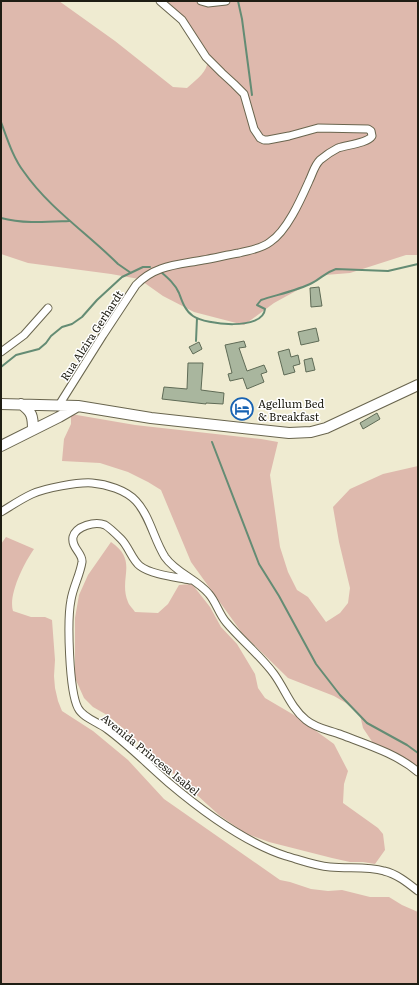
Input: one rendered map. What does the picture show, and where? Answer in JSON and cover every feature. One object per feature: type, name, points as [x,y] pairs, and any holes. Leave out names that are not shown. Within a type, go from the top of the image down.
[{"type":"main road","points":[[1,404],[78,406],[151,418],[289,433],[311,432],[326,428],[418,385]]},
{"type":"main road","points":[[20,404],[30,411],[33,421],[33,430]]},
{"type":"main road","points":[[1,446],[78,406]]},
{"type":"street","name":"Rua Alzira Gerhardt","points":[[59,405],[103,335],[136,285],[142,279],[162,268],[262,248],[280,234],[292,215],[310,180],[313,170],[320,160],[328,153],[338,148],[370,139],[372,134],[368,129],[318,128],[268,140],[260,138],[254,129],[244,94],[206,57],[182,20],[160,1]]},
{"type":"street","points":[[201,1],[208,3],[226,1]]},
{"type":"street","points":[[1,352],[24,335],[48,308]]},
{"type":"street","name":"Avenida Princesa Isabel","points":[[1,512],[33,494],[48,489],[91,483],[105,485],[128,494],[136,500],[142,508],[165,556],[190,580],[210,594],[226,622],[265,662],[282,685],[294,708],[307,721],[321,730],[340,734],[385,752],[410,765],[418,772]]},
{"type":"street","name":"Avenida Princesa Isabel","points":[[190,580],[152,572],[139,566],[126,544],[104,525],[94,524],[84,526],[78,530],[73,537],[74,543],[83,559],[71,600],[69,621],[72,679],[78,708],[83,714],[107,729],[198,806],[221,822],[263,847],[284,855],[328,867],[384,871],[396,875],[418,891]]},
{"type":"shaded area","points":[[1,1],[59,1],[115,41],[173,87],[187,88],[204,72],[207,65],[206,57],[203,49],[190,31],[161,1],[418,1],[418,255],[406,255],[350,273],[325,275],[274,303],[244,325],[194,312],[163,296],[139,279],[28,263],[1,254]]},
{"type":"shaded area","points":[[71,414],[135,425],[278,442],[270,475],[280,547],[288,572],[297,590],[308,597],[326,622],[340,613],[348,603],[350,588],[339,542],[333,507],[350,489],[383,474],[418,466],[418,773],[373,743],[363,728],[360,715],[346,703],[334,696],[288,678],[242,633],[191,562],[161,490],[128,472],[100,463],[62,461],[64,439],[71,424]]},
{"type":"shaded area","points":[[6,537],[34,549],[18,579],[13,597],[13,611],[31,617],[45,617],[52,620],[55,660],[55,688],[62,711],[93,731],[128,760],[164,799],[280,880],[311,889],[328,891],[342,890],[370,897],[389,897],[418,912],[418,984],[1,984],[1,544]]},
{"type":"shaded area","points":[[111,542],[124,556],[126,563],[126,593],[129,603],[135,612],[158,613],[168,604],[179,585],[192,584],[210,607],[221,627],[237,644],[255,674],[258,688],[265,698],[294,715],[334,744],[348,771],[344,784],[343,803],[378,828],[383,834],[385,850],[375,864],[350,862],[332,858],[269,842],[245,833],[219,815],[124,729],[107,715],[93,707],[84,698],[75,678],[75,618],[79,595],[88,575]]},
{"type":"building","points":[[319,287],[322,306],[311,307],[310,288]]},
{"type":"building","points":[[316,328],[319,341],[301,345],[298,332]]},
{"type":"building","points":[[244,341],[246,347],[239,348],[247,371],[264,365],[267,372],[261,374],[264,382],[247,389],[243,378],[230,381],[228,374],[232,373],[225,345]]},
{"type":"building","points":[[199,342],[202,349],[193,354],[189,347]]},
{"type":"building","points":[[289,349],[291,357],[298,355],[300,364],[293,366],[295,372],[284,375],[278,352]]},
{"type":"building","points":[[312,358],[315,370],[306,372],[304,360]]},
{"type":"building","points":[[188,363],[203,363],[201,390],[224,393],[223,404],[206,404],[162,399],[164,387],[187,389]]},
{"type":"building","points":[[377,413],[380,419],[363,429],[360,423]]},
{"type":"waterway","points":[[238,1],[242,19],[252,95]]},
{"type":"waterway","points":[[1,122],[17,161],[34,185],[69,220],[118,264],[131,273]]},
{"type":"waterway","points":[[1,218],[26,222],[69,221]]},
{"type":"waterway","points":[[161,272],[175,287],[190,314],[209,322],[233,324],[255,321],[262,316],[265,309],[257,305],[261,300],[307,286],[336,269],[388,271],[418,264]]},
{"type":"waterway","points":[[1,367],[16,355],[39,349],[62,327],[72,324],[82,317],[97,300],[122,277],[143,267],[150,267]]},
{"type":"waterway","points":[[196,341],[197,318]]},
{"type":"waterway","points":[[212,442],[259,564],[279,596],[316,664],[340,695],[367,723],[407,745],[418,753]]},
{"type":"place","name":"Agellum Bed & Breakfast","points":[[242,409]]}]
